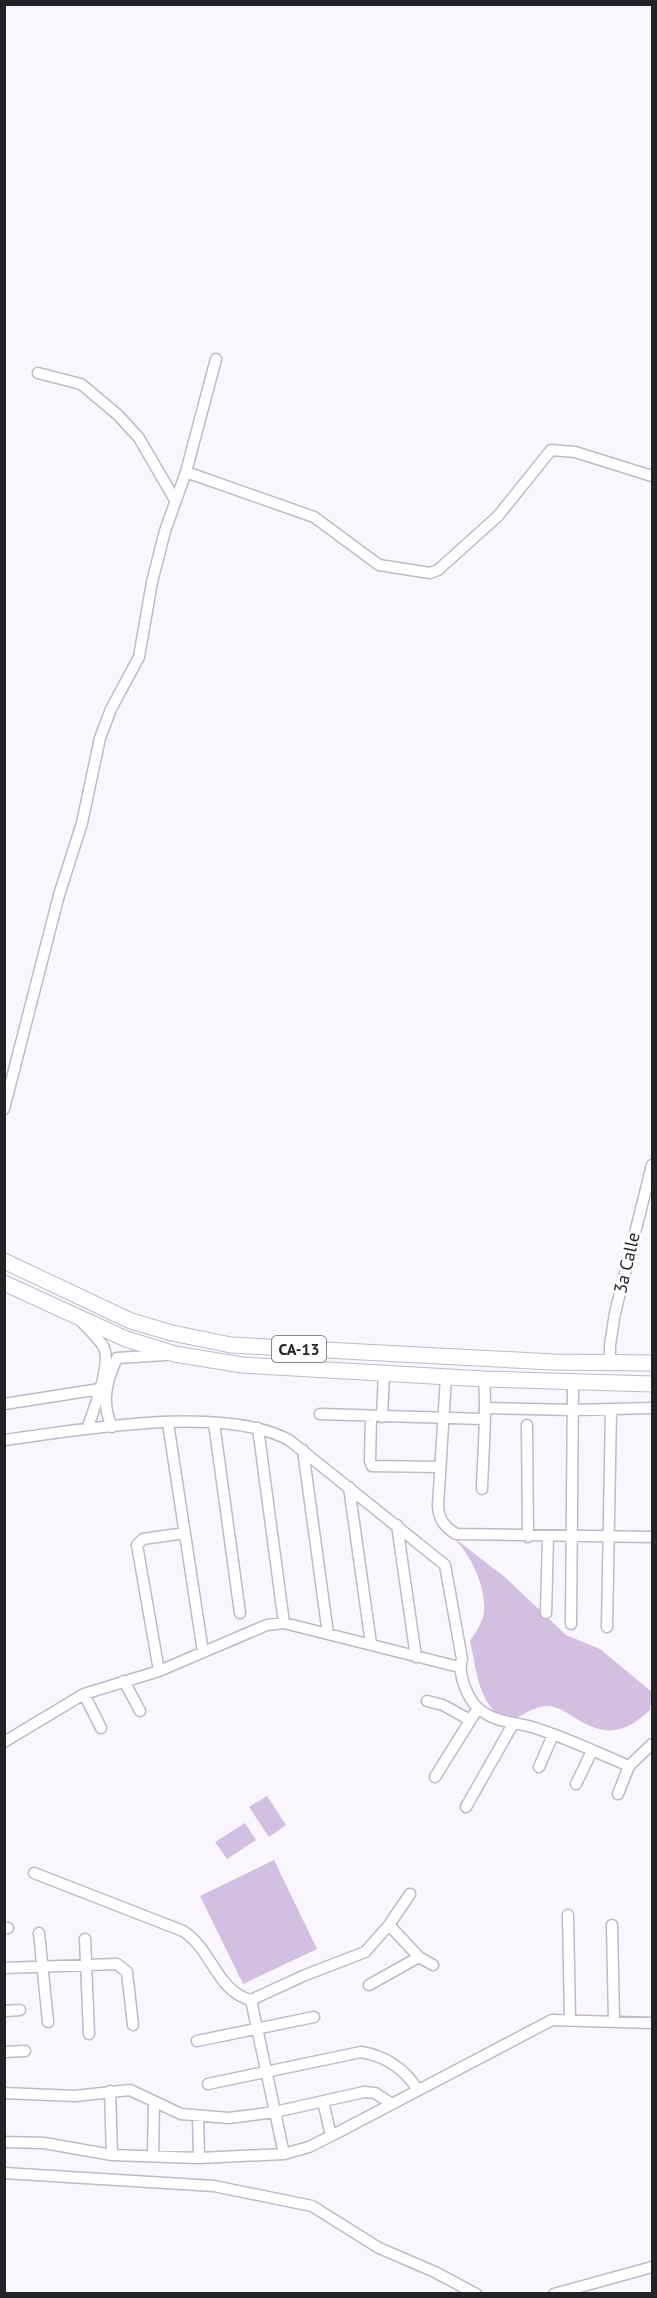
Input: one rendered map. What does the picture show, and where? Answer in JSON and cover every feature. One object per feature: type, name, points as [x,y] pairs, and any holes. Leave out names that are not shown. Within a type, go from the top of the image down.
[{"type":"highway","name":"CA-13","points":[[4,1261],[122,1317],[172,1333],[231,1345],[652,1363]]},
{"type":"highway","name":"CA-13","points":[[4,1283],[81,1320],[175,1354],[242,1365],[484,1379],[652,1384]]},
{"type":"street","points":[[4,1110],[59,895],[82,823],[100,738],[111,709],[139,657],[152,582],[186,472],[216,359]]},
{"type":"street","points":[[38,373],[81,384],[118,415],[139,438],[176,500]]},
{"type":"street","points":[[186,472],[314,517],[379,565],[430,573],[438,570],[498,516],[551,450],[575,452],[652,476]]},
{"type":"street","name":"3a Calle","points":[[610,1363],[611,1332],[648,1194],[652,1165]]},
{"type":"street","points":[[81,1320],[106,1354],[100,1389],[87,1429]]},
{"type":"street","points":[[112,1427],[105,1411],[106,1392],[117,1358],[175,1354]]},
{"type":"street","points":[[384,1374],[370,1461],[372,1466],[440,1467]]},
{"type":"street","points":[[446,1377],[438,1512],[439,1518],[446,1527],[456,1534],[528,1538],[652,1538]]},
{"type":"street","points":[[482,1489],[483,1419],[486,1408],[484,1379]]},
{"type":"street","points":[[571,1624],[574,1537],[573,1383]]},
{"type":"street","points":[[4,1404],[100,1389]]},
{"type":"street","points":[[486,1408],[573,1410],[652,1408]]},
{"type":"street","points":[[608,1627],[610,1409]]},
{"type":"street","points":[[320,1414],[483,1419]]},
{"type":"street","points":[[168,1423],[203,1652]]},
{"type":"street","points":[[4,1440],[87,1429],[168,1423],[214,1423],[275,1432],[303,1450],[445,1565],[465,1688],[478,1708],[513,1724],[533,1727],[629,1766]]},
{"type":"street","points":[[214,1423],[240,1613]]},
{"type":"street","points":[[527,1425],[528,1538]]},
{"type":"street","points":[[258,1428],[284,1623]]},
{"type":"street","points":[[303,1450],[328,1634]]},
{"type":"street","points":[[349,1487],[371,1644]]},
{"type":"street","points":[[397,1525],[416,1657]]},
{"type":"street","points":[[159,1671],[137,1545],[143,1539],[186,1533]]},
{"type":"street","points":[[546,1613],[548,1537]]},
{"type":"street","points":[[4,1742],[84,1694],[159,1671],[247,1632],[284,1623],[416,1657],[455,1666],[460,1665]]},
{"type":"street","points":[[124,1681],[140,1711]]},
{"type":"street","points":[[84,1694],[101,1728]]},
{"type":"street","points":[[427,1701],[443,1705],[470,1720]]},
{"type":"street","points":[[435,1777],[478,1708]]},
{"type":"street","points":[[466,1807],[513,1724]]},
{"type":"street","points":[[539,1767],[552,1735]]},
{"type":"street","points":[[618,1794],[629,1766],[652,1744]]},
{"type":"street","points":[[576,1784],[592,1751]]},
{"type":"street","points":[[33,1873],[183,1931],[196,1939],[204,1949],[216,1973],[230,1988],[251,2000],[284,2154]]},
{"type":"street","points":[[251,2000],[303,1976],[356,1958],[371,1947],[410,1894]]},
{"type":"street","points":[[568,1915],[570,2020]]},
{"type":"street","points":[[389,1925],[419,1957],[433,1965]]},
{"type":"street","points":[[612,1925],[614,2021]]},
{"type":"street","points":[[39,1933],[48,2022]]},
{"type":"street","points":[[85,1939],[89,2034]]},
{"type":"street","points":[[369,1985],[419,1957]]},
{"type":"street","points":[[4,1968],[117,1964],[127,1972],[133,2025]]},
{"type":"street","points":[[4,2011],[20,2010]]},
{"type":"street","points":[[197,2041],[314,2017]]},
{"type":"street","points":[[4,2142],[44,2143],[112,2155],[199,2158],[284,2154],[309,2147],[331,2136],[547,2022],[570,2020],[652,2023]]},
{"type":"street","points":[[4,2052],[25,2051]]},
{"type":"street","points":[[208,2084],[266,2070],[361,2052],[377,2054],[394,2063],[410,2078],[418,2090]]},
{"type":"street","points":[[4,2093],[75,2096],[130,2090],[181,2114],[229,2118],[275,2112],[364,2092],[375,2093],[392,2104]]},
{"type":"street","points":[[110,2091],[112,2155]]},
{"type":"street","points":[[323,2101],[331,2136]]},
{"type":"street","points":[[153,2156],[154,2102]]},
{"type":"street","points":[[198,2116],[199,2158]]},
{"type":"street","points":[[4,2173],[214,2186],[312,2206],[380,2248],[476,2294]]},
{"type":"street","points":[[554,2294],[652,2267]]},
{"type":"shaded area","points":[[453,1537],[506,1578],[566,1635],[600,1649],[652,1692],[650,1710],[623,1728],[605,1730],[586,1724],[560,1709],[549,1706],[534,1709],[510,1720],[491,1708],[477,1676],[470,1641],[479,1627],[484,1611],[480,1581],[471,1561]]},
{"type":"shaded area","points":[[267,1796],[286,1825],[269,1837],[249,1807]]},
{"type":"shaded area","points":[[245,1823],[256,1840],[227,1859],[215,1842]]},
{"type":"shaded area","points":[[274,1860],[317,1949],[243,1984],[200,1896]]}]
